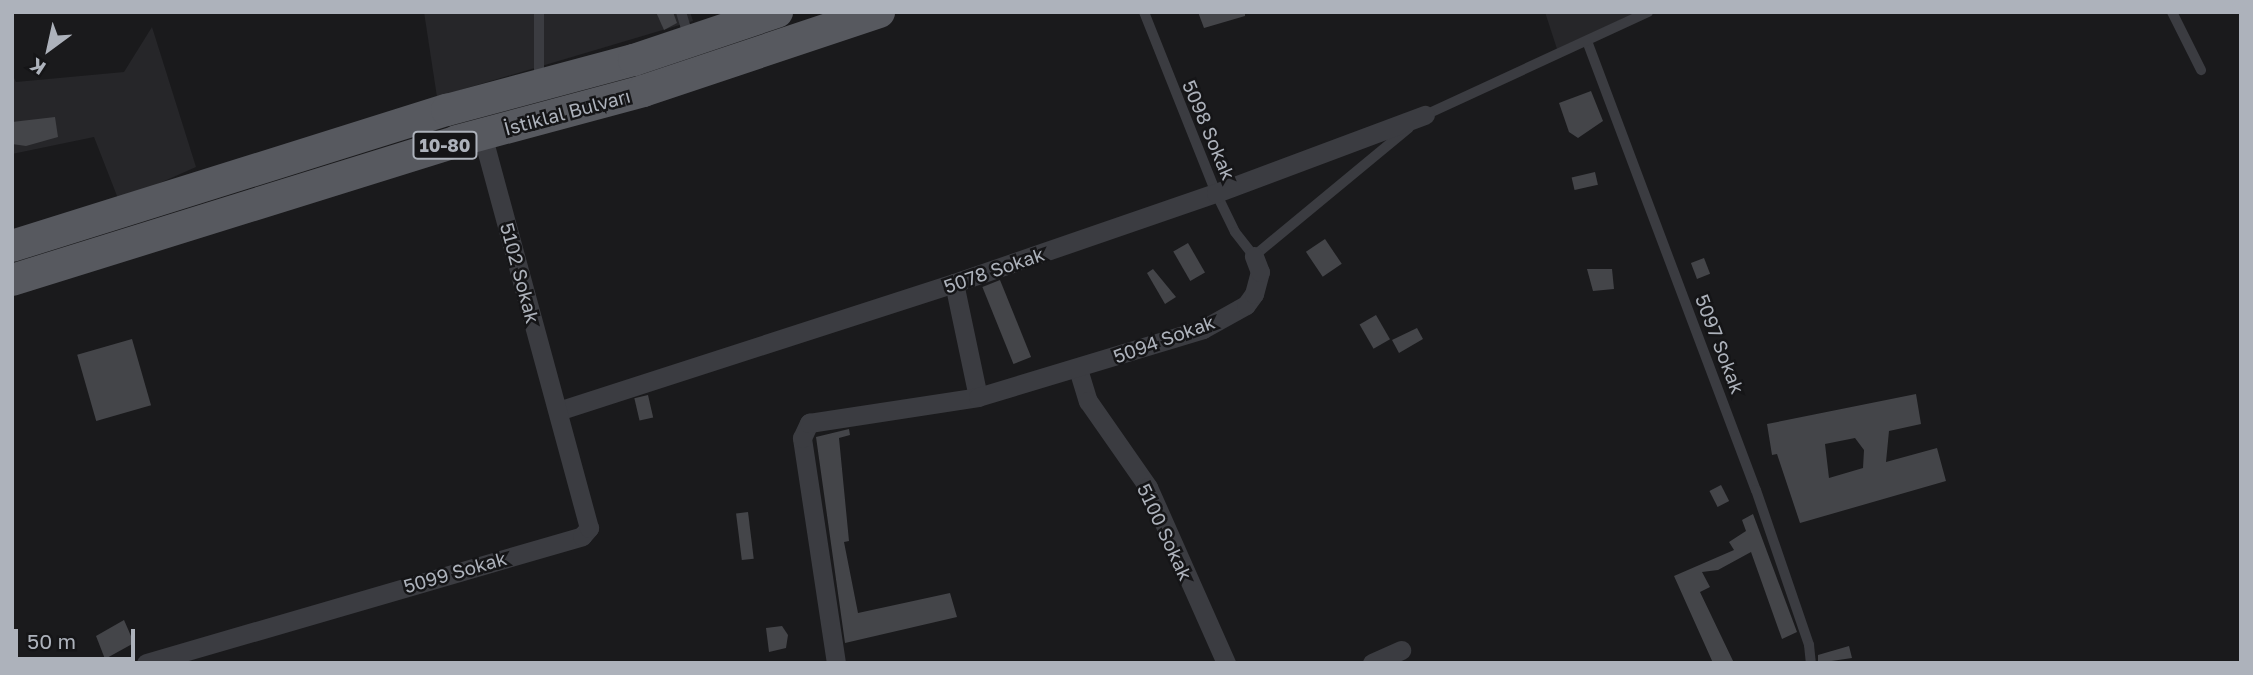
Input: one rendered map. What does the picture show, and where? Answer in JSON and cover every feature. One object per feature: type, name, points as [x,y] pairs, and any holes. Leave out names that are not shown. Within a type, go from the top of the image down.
[{"type":"main road","name":"İstiklal Bulvarı","points":[[12,246],[538,86],[685,27],[777,12]]},
{"type":"main road","name":"İstiklal Bulvarı","points":[[12,280],[482,134],[643,91],[879,12]]},
{"type":"street","name":"5078 Sokak","points":[[558,411],[954,283],[1216,193],[1425,115]]},
{"type":"street","name":"5102 Sokak","points":[[482,134],[558,411]]},
{"type":"street","name":"5094 Sokak","points":[[836,663],[825,612],[803,429],[815,419],[978,397],[1078,369],[1203,328],[1246,305],[1259,283],[1254,256]]},
{"type":"street","points":[[954,283],[978,397]]},
{"type":"street","name":"5100 Sokak","points":[[1078,369],[1087,401],[1147,487],[1226,663]]},
{"type":"street","name":"5099 Sokak","points":[[146,663],[582,536],[590,520],[558,411]]},
{"type":"street","points":[[1372,663],[1401,650]]},
{"type":"lane","points":[[538,86],[539,12]]},
{"type":"lane","name":"5098 Sokak","points":[[1144,12],[1216,193],[1236,232],[1254,256]]},
{"type":"lane","points":[[1254,256],[1425,115],[1648,12]]},
{"type":"lane","points":[[2172,12],[2201,70]]},
{"type":"lane","name":"5097 Sokak","points":[[1587,41],[1756,490],[1809,645],[1811,663]]},
{"type":"shaded area","points":[[424,12],[690,12],[693,21],[437,97]]},
{"type":"shaded area","points":[[1545,12],[1637,12],[1557,49]]},
{"type":"shaded area","points":[[152,27],[196,167],[119,201],[94,137],[12,154],[12,74],[16,82],[124,72]]},
{"type":"building","points":[[656,12],[673,12],[677,23],[664,30]]},
{"type":"building","points":[[1198,12],[1245,12],[1245,16],[1204,28]]},
{"type":"building","points":[[1591,91],[1603,121],[1578,138],[1569,132],[1559,103]]},
{"type":"building","points":[[55,117],[58,137],[26,146],[12,144],[12,122]]},
{"type":"building","points":[[1595,172],[1598,185],[1575,190],[1572,177]]},
{"type":"building","points":[[1325,239],[1342,264],[1323,277],[1306,252]]},
{"type":"building","points":[[1188,243],[1205,272],[1190,281],[1173,252]]},
{"type":"building","points":[[1704,258],[1710,274],[1697,279],[1691,263]]},
{"type":"building","points":[[1153,269],[1176,297],[1165,304],[1147,273]]},
{"type":"building","points":[[1587,269],[1612,269],[1614,289],[1593,291]]},
{"type":"building","points":[[1000,280],[1031,357],[1013,364],[982,287]]},
{"type":"building","points":[[1376,315],[1390,339],[1374,349],[1360,324]]},
{"type":"building","points":[[1417,328],[1423,339],[1399,353],[1392,340]]},
{"type":"building","points":[[132,339],[151,405],[96,421],[77,355]]},
{"type":"building","points":[[1916,394],[1921,424],[1889,431],[1886,462],[1937,448],[1946,481],[1800,523],[1777,454],[1772,455],[1767,424]],"holes":[[[1855,438],[1864,450],[1863,468],[1829,478],[1825,444]]]},
{"type":"building","points":[[648,395],[653,417],[640,421],[634,398]]},
{"type":"building","points":[[849,429],[850,435],[839,438],[849,541],[844,542],[858,613],[950,593],[957,617],[845,643],[816,437]]},
{"type":"building","points":[[1721,485],[1729,501],[1718,507],[1709,491]]},
{"type":"building","points":[[748,512],[754,559],[742,560],[736,513]]},
{"type":"building","points":[[1753,514],[1797,632],[1782,639],[1751,552],[1718,570],[1702,572],[1710,587],[1700,592],[1734,663],[1713,663],[1674,576],[1734,550],[1729,542],[1746,531],[1742,520]]},
{"type":"building","points":[[124,620],[134,643],[105,659],[96,636]]},
{"type":"building","points":[[782,626],[788,635],[786,648],[769,652],[766,628]]},
{"type":"building","points":[[1849,646],[1852,658],[1818,663],[1818,655]]}]
